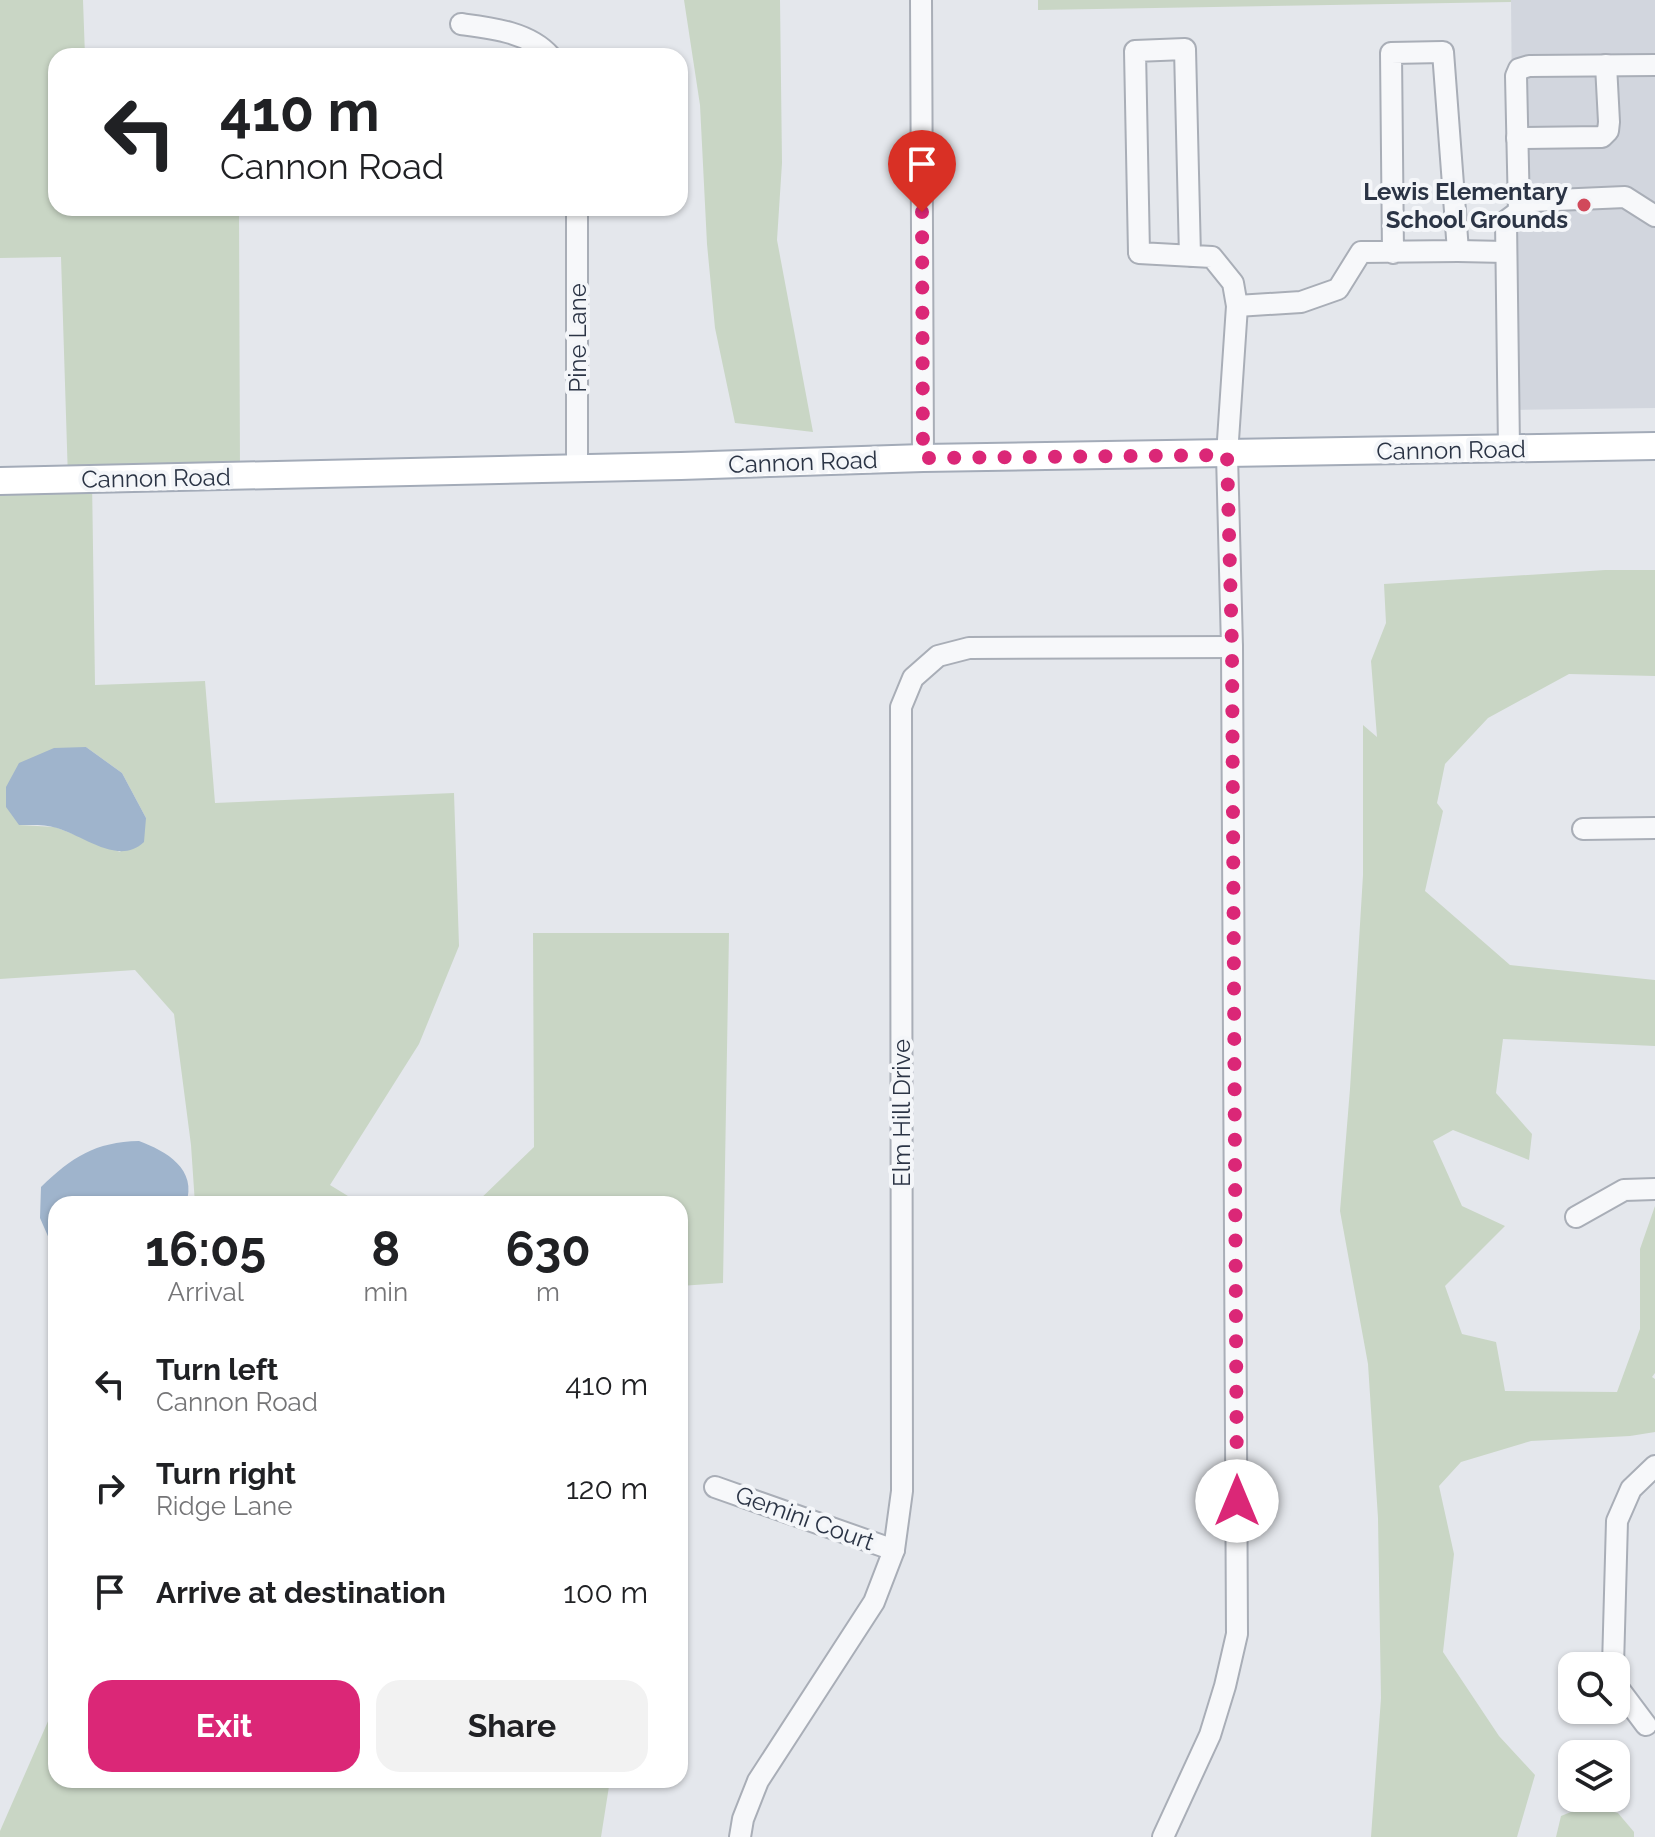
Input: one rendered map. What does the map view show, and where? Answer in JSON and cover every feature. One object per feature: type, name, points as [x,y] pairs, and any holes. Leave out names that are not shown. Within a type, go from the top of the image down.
[{"type":"main road","name":"Cannon Road","points":[[0,481],[923,458],[1655,446]]},
{"type":"street","points":[[921,0],[923,458]]},
{"type":"street","points":[[461,24],[502,30],[543,48]]},
{"type":"street","points":[[1163,1837],[1210,1735],[1237,1634],[1232,647],[1227,455],[1237,306],[1233,283],[1212,257],[1190,256],[1139,253],[1135,51],[1185,49],[1190,256]]},
{"type":"street","points":[[1393,253],[1391,53],[1443,52],[1458,251]]},
{"type":"street","points":[[1517,138],[1602,137],[1608,131],[1609,122],[1606,65]]},
{"type":"street","points":[[1519,212],[1516,76],[1519,69],[1529,66],[1655,65]]},
{"type":"street","points":[[1509,449],[1506,221],[1533,201],[1625,197],[1655,216]]},
{"type":"street","name":"Pine Lane","points":[[577,216],[577,469]]},
{"type":"street","points":[[1237,306],[1301,302],[1338,289],[1361,252],[1506,252]]},
{"type":"street","name":"Elm Hill Drive","points":[[740,1837],[743,1819],[758,1781],[874,1602],[894,1550],[902,1491],[901,707],[913,678],[938,656],[969,648],[1232,647]]},
{"type":"street","points":[[1583,829],[1655,828]]},
{"type":"street","points":[[1576,1217],[1624,1190],[1655,1189]]},
{"type":"street","points":[[1613,1652],[1617,1521],[1631,1489],[1655,1466]]},
{"type":"street","name":"Gemini Court","points":[[715,1487],[894,1550]]},
{"type":"street","points":[[1630,1704],[1646,1725]]},
{"type":"shaded area","name":"Lewis Elementary School Grounds","points":[[1511,0],[1655,0],[1655,408],[1515,410]]},
{"type":"green space","points":[[0,0],[83,0],[85,48],[48,48],[48,216],[239,216],[240,476],[92,479],[95,685],[205,681],[215,803],[454,793],[459,946],[419,1044],[330,1185],[348,1196],[194,1196],[174,1014],[135,970],[0,979],[0,488],[68,479],[61,257],[0,258]],"holes":[[[86,747],[122,773],[146,818],[120,852],[55,827],[19,825]]]},
{"type":"green space","points":[[684,0],[780,0],[782,163],[777,240],[813,432],[735,423],[715,328],[700,105]]},
{"type":"green space","points":[[1038,0],[1511,0],[1511,2],[1038,10]]},
{"type":"green space","points":[[1605,570],[1655,570],[1655,676],[1569,674],[1488,718],[1445,764],[1437,803],[1443,811],[1425,891],[1510,965],[1655,980],[1655,1046],[1503,1039],[1496,1093],[1532,1134],[1529,1160],[1453,1130],[1433,1141],[1462,1206],[1505,1226],[1445,1286],[1462,1334],[1496,1342],[1505,1391],[1617,1392],[1640,1329],[1640,1249],[1655,1206],[1655,1373],[1652,1377],[1655,1379],[1655,1432],[1531,1441],[1461,1462],[1439,1486],[1454,1554],[1443,1652],[1499,1736],[1535,1775],[1517,1837],[1371,1837],[1381,1698],[1378,1518],[1368,1364],[1340,1211],[1363,875],[1363,725],[1377,737],[1371,661],[1386,623],[1384,584]]},
{"type":"green space","points":[[533,933],[729,933],[723,1283],[688,1285],[688,1196],[483,1196],[534,1147]]},
{"type":"green space","points":[[48,1721],[48,1788],[609,1788],[601,1837],[0,1837]]},
{"type":"green space","points":[[1571,1812],[1618,1813],[1634,1832],[1634,1837],[1556,1837],[1561,1816]]},
{"type":"water","points":[[86,747],[122,773],[146,818],[144,842],[134,849],[113,850],[52,827],[19,825],[6,807],[6,787],[19,763],[54,748]]},
{"type":"water","points":[[139,1141],[169,1156],[184,1171],[188,1196],[48,1196],[48,1236],[40,1218],[41,1187],[85,1153],[123,1142]]},
{"type":"place","name":"Lewis Elementary School Grounds","points":[[1584,205]]},
{"type":"route","points":[[922,212],[923,458],[1227,455],[1232,647],[1237,1501]]}]
